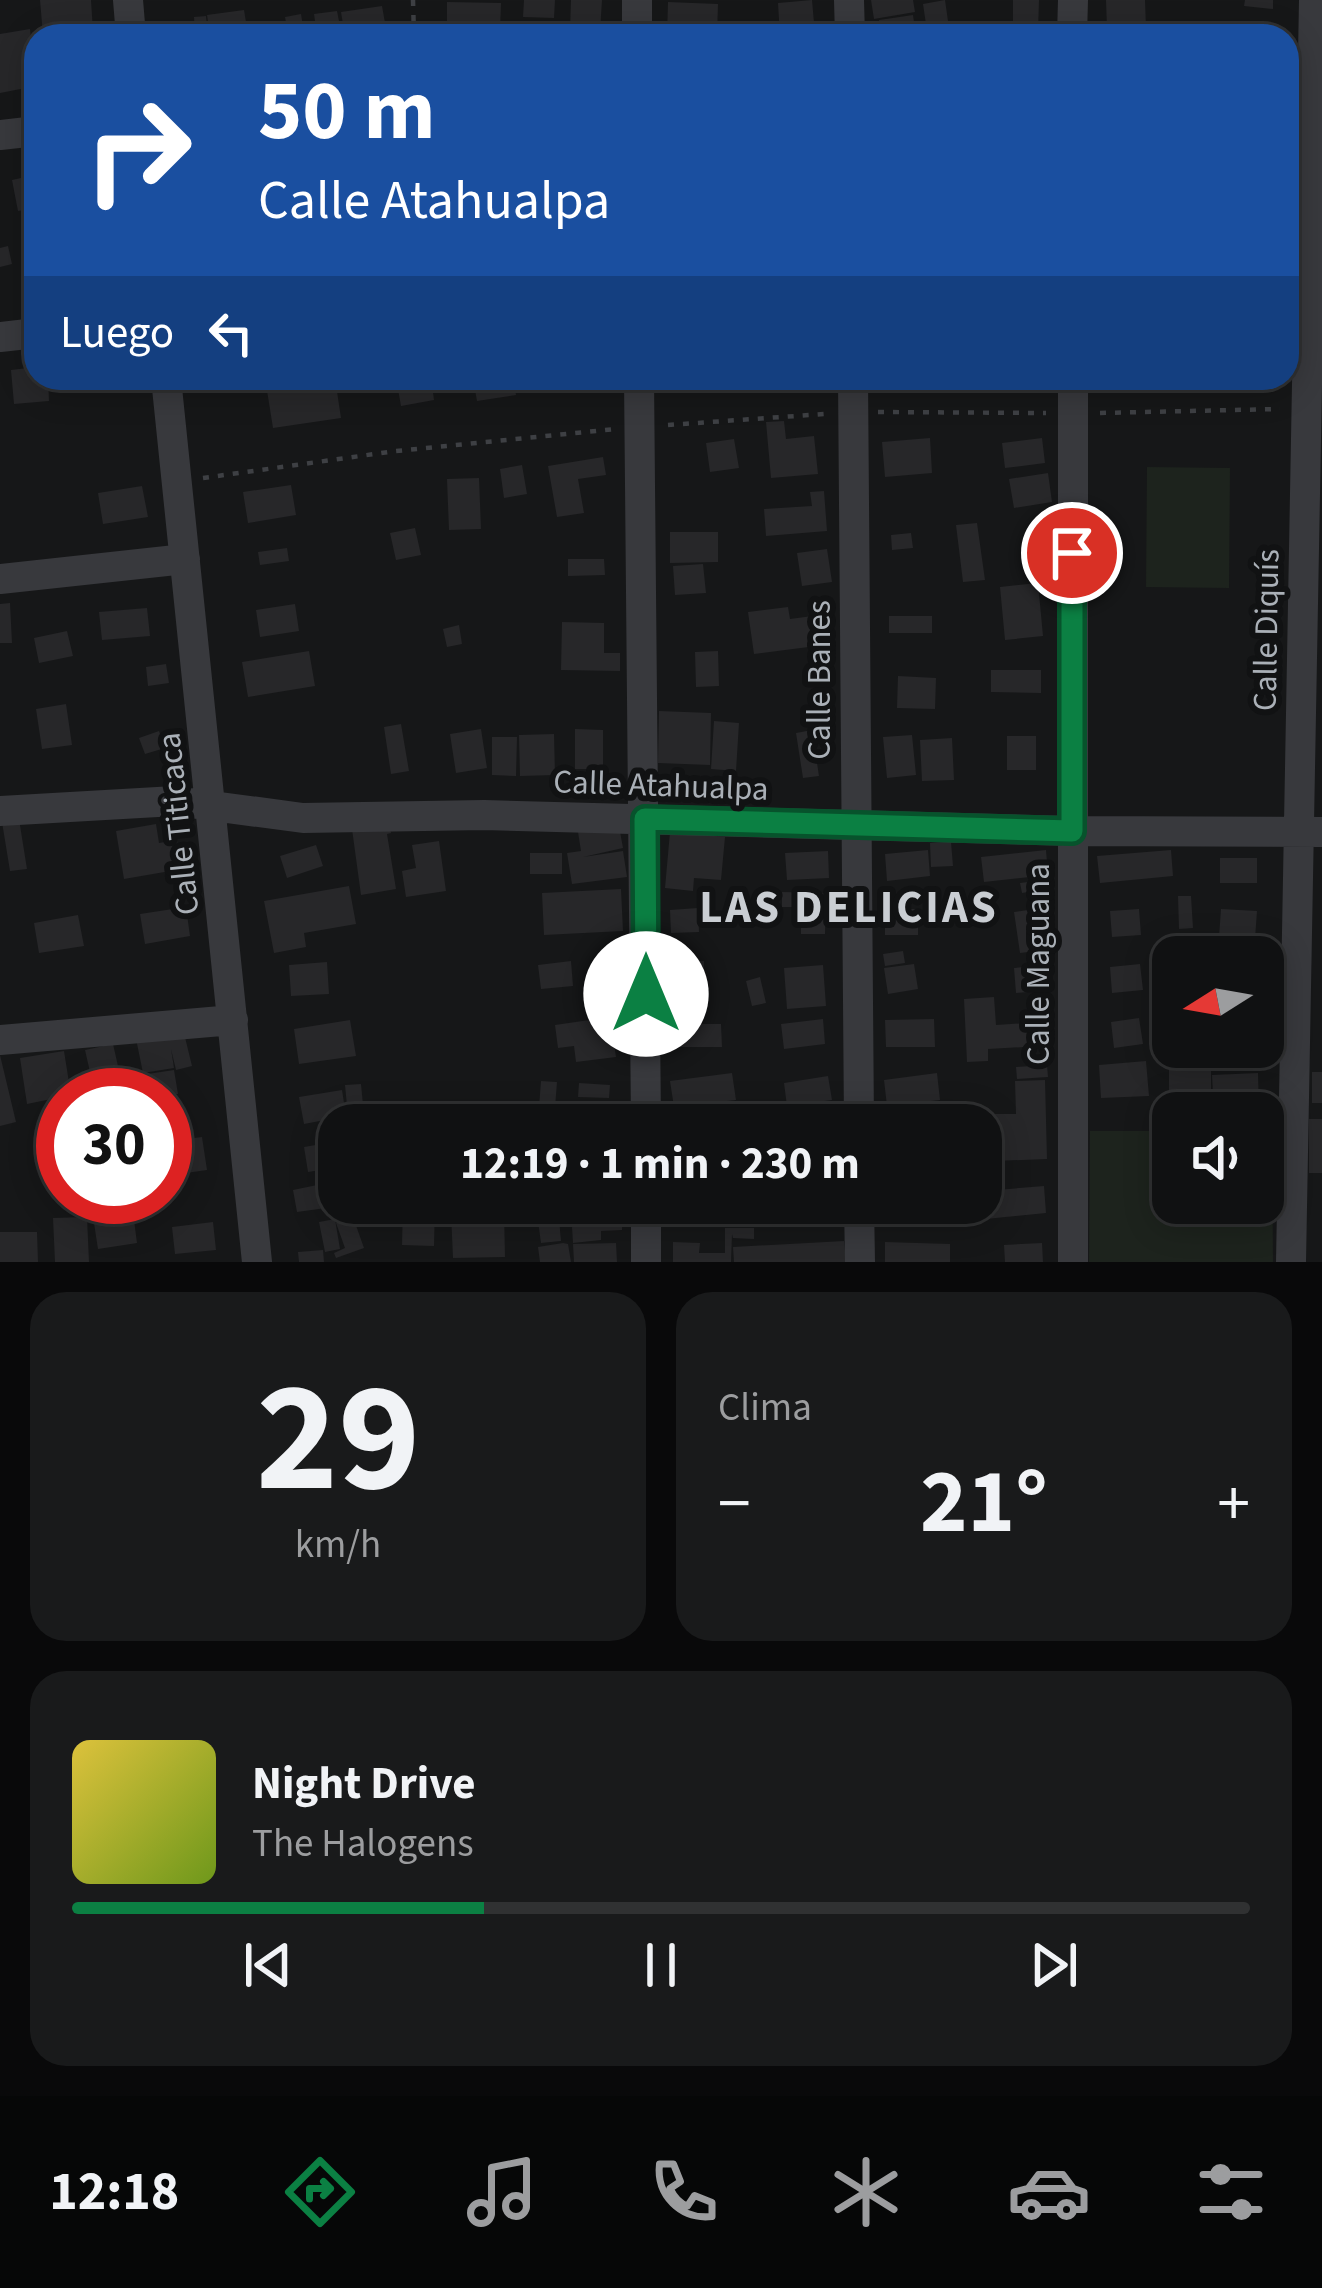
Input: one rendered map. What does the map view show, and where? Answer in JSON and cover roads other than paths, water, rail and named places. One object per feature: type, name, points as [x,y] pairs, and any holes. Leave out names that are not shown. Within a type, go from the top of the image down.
[{"type":"street","name":"Calle Diquís","points":[[1291,1262],[1310,832],[1305,409],[1314,0]]},
{"type":"street","name":"Calle Titicaca","points":[[167,390],[257,1262]]},
{"type":"street","points":[[639,390],[646,1104]]},
{"type":"street","name":"Calle Banes","points":[[853,390],[859,1104]]},
{"type":"street","name":"Calle Maguana","points":[[1072,390],[1073,1262]]},
{"type":"street","points":[[0,579],[185,559]]},
{"type":"street","name":"Calle Atahualpa","points":[[0,811],[175,801],[303,818],[484,815],[1072,831],[1310,832]]},
{"type":"street","points":[[0,1040],[233,1020]]},
{"type":"street","points":[[646,1224],[646,1262]]},
{"type":"street","points":[[860,1224],[860,1262]]},
{"type":"district","name":"LAS DELICIAS","points":[[849,906]]}]
